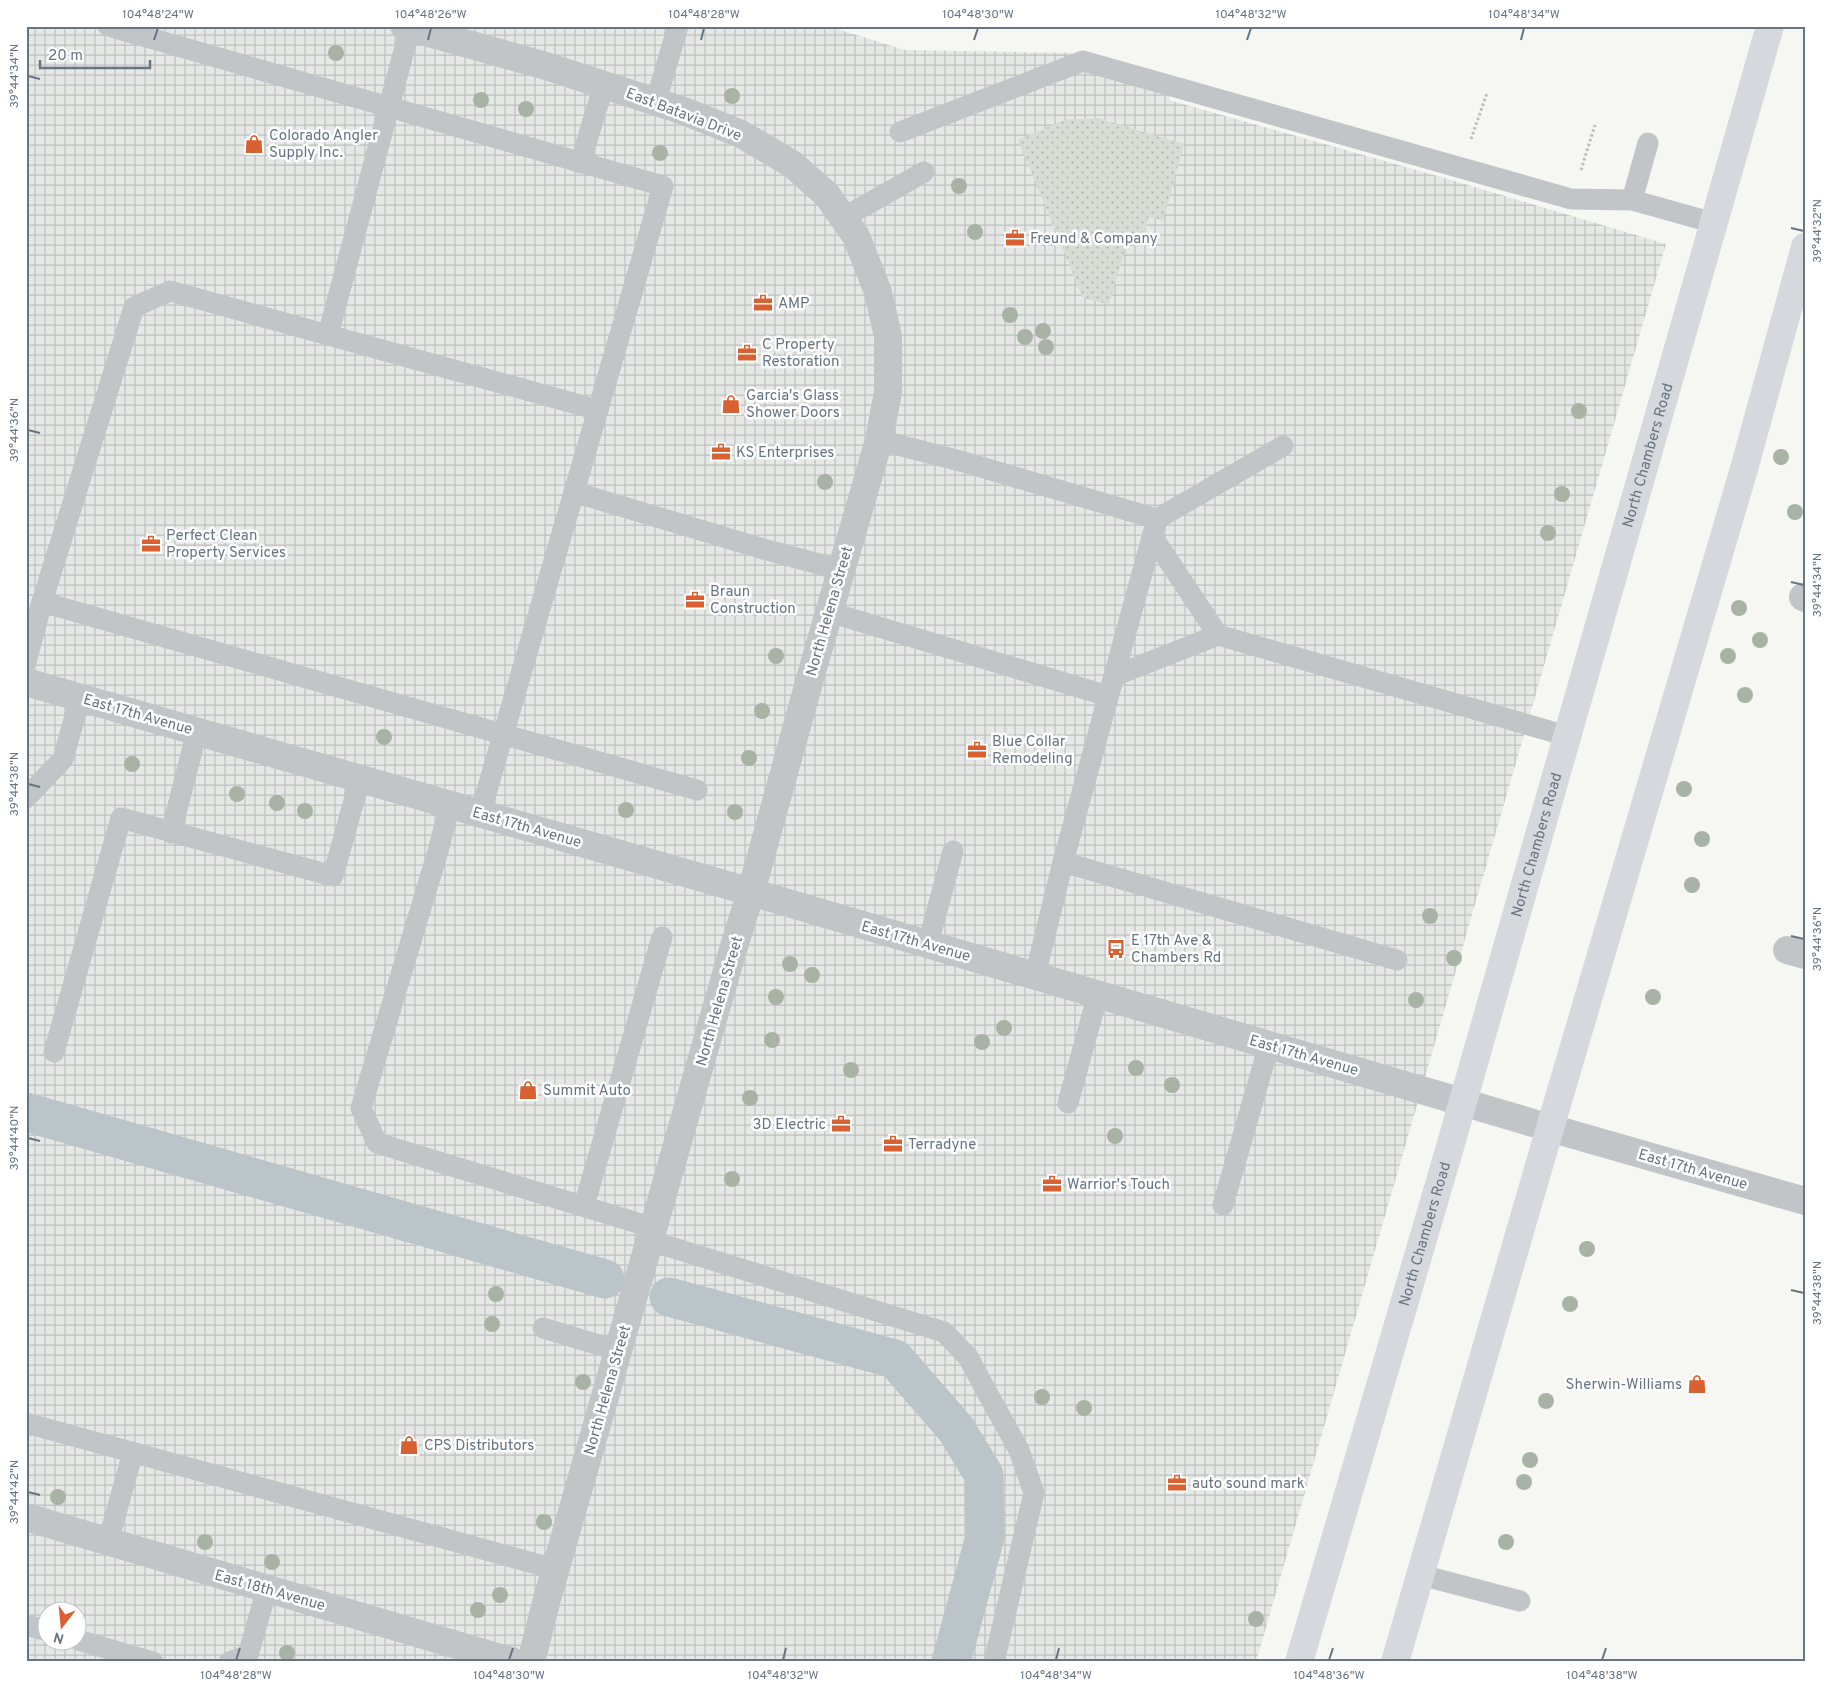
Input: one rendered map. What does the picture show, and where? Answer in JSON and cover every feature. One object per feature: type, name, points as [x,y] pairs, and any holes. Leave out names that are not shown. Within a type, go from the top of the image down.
[{"type":"main road","name":"North Chambers Road","points":[[1300,1662],[1463,1101],[1770,26]]},
{"type":"main road","points":[[1395,1662],[1744,469],[1805,247]]},
{"type":"street","name":"East Batavia Drive","points":[[407,27],[546,66],[684,111],[741,134],[792,164],[827,194],[856,236],[878,292],[888,336]]},
{"type":"street","name":"North Helena Street","points":[[531,1662],[555,1569],[653,1234],[879,440],[888,392],[888,336]]},
{"type":"street","name":"East 17th Avenue","points":[[26,682],[1805,1201]]},
{"type":"street","name":"East 18th Avenue","points":[[26,1517],[514,1662]]},
{"type":"lane","points":[[108,26],[663,186],[480,814]]},
{"type":"lane","points":[[656,102],[678,26]]},
{"type":"lane","points":[[328,335],[389,107],[407,27]]},
{"type":"lane","points":[[900,132],[1083,62],[1571,199],[1632,200],[1714,223]]},
{"type":"lane","points":[[580,163],[604,85]]},
{"type":"lane","points":[[1632,200],[1648,143]]},
{"type":"lane","points":[[843,218],[924,172]]},
{"type":"lane","points":[[26,662],[42,602],[134,307],[170,291],[598,410]]},
{"type":"lane","points":[[879,440],[973,465],[1155,527],[1218,635]]},
{"type":"lane","points":[[1035,976],[1063,862],[1155,527],[1283,446]]},
{"type":"lane","points":[[574,492],[763,549],[841,570]]},
{"type":"lane","points":[[42,602],[697,790]]},
{"type":"lane","points":[[829,612],[1111,686],[1218,635],[1567,736]]},
{"type":"lane","points":[[26,798],[63,759],[80,698]]},
{"type":"lane","points":[[170,833],[197,731]]},
{"type":"lane","points":[[54,1052],[121,818],[170,833],[333,876],[360,779]]},
{"type":"lane","points":[[450,805],[361,1108],[376,1144],[584,1206],[653,1234],[944,1332],[968,1357],[1019,1450],[1034,1492],[994,1662]]},
{"type":"lane","points":[[928,944],[953,851]]},
{"type":"lane","points":[[1063,862],[1397,960]]},
{"type":"lane","points":[[584,1206],[662,937]]},
{"type":"lane","points":[[1068,1103],[1098,994]]},
{"type":"lane","points":[[1223,1205],[1269,1044]]},
{"type":"lane","points":[[543,1328],[618,1351]]},
{"type":"lane","points":[[26,1423],[555,1569]]},
{"type":"lane","points":[[108,1542],[133,1452]]},
{"type":"lane","points":[[1422,1575],[1520,1601]]},
{"type":"lane","points":[[229,1662],[248,1655],[267,1588]]},
{"type":"lane","points":[[26,1625],[38,1629]]},
{"type":"lane","points":[[88,1643],[153,1662]]},
{"type":"path","points":[[1461,168],[1487,93]]},
{"type":"path","points":[[1571,199],[1595,125]]},
{"type":"shaded area","points":[[26,26],[828,26],[905,50],[1079,53],[1176,82],[1169,100],[1441,177],[1666,244],[1256,1662],[26,1662]]},
{"type":"shaded area","points":[[1097,118],[1184,144],[1163,221],[1149,217],[1141,243],[1128,240],[1109,304],[1083,298],[1018,140],[1064,120]]},
{"type":"waterway","points":[[26,1112],[605,1279]]},
{"type":"waterway","points":[[669,1297],[895,1359],[956,1429],[984,1475],[985,1537],[951,1662]]},
{"type":"place","name":"Colorado Angler Supply Inc.","points":[[254,144]]},
{"type":"place","name":"Freund & Company","points":[[1015,238]]},
{"type":"place","name":"AMP","points":[[763,303]]},
{"type":"place","name":"C Property Restoration","points":[[747,353]]},
{"type":"place","name":"Garcia's Glass Shower Doors","points":[[731,404]]},
{"type":"place","name":"KS Enterprises","points":[[721,452]]},
{"type":"place","name":"Perfect Clean Property Services","points":[[151,544]]},
{"type":"place","name":"Braun Construction","points":[[695,600]]},
{"type":"place","name":"Blue Collar Remodeling","points":[[977,750]]},
{"type":"place","name":"E 17th Ave & Chambers Rd","points":[[1116,949]]},
{"type":"place","name":"Summit Auto","points":[[528,1090]]},
{"type":"place","name":"3D Electric","points":[[841,1124]]},
{"type":"place","name":"Terradyne","points":[[893,1144]]},
{"type":"place","name":"Warrior's Touch","points":[[1052,1184]]},
{"type":"place","name":"Sherwin-Williams","points":[[1697,1384]]},
{"type":"place","name":"CPS Distributors","points":[[409,1445]]},
{"type":"place","name":"auto sound mark","points":[[1177,1483]]}]
